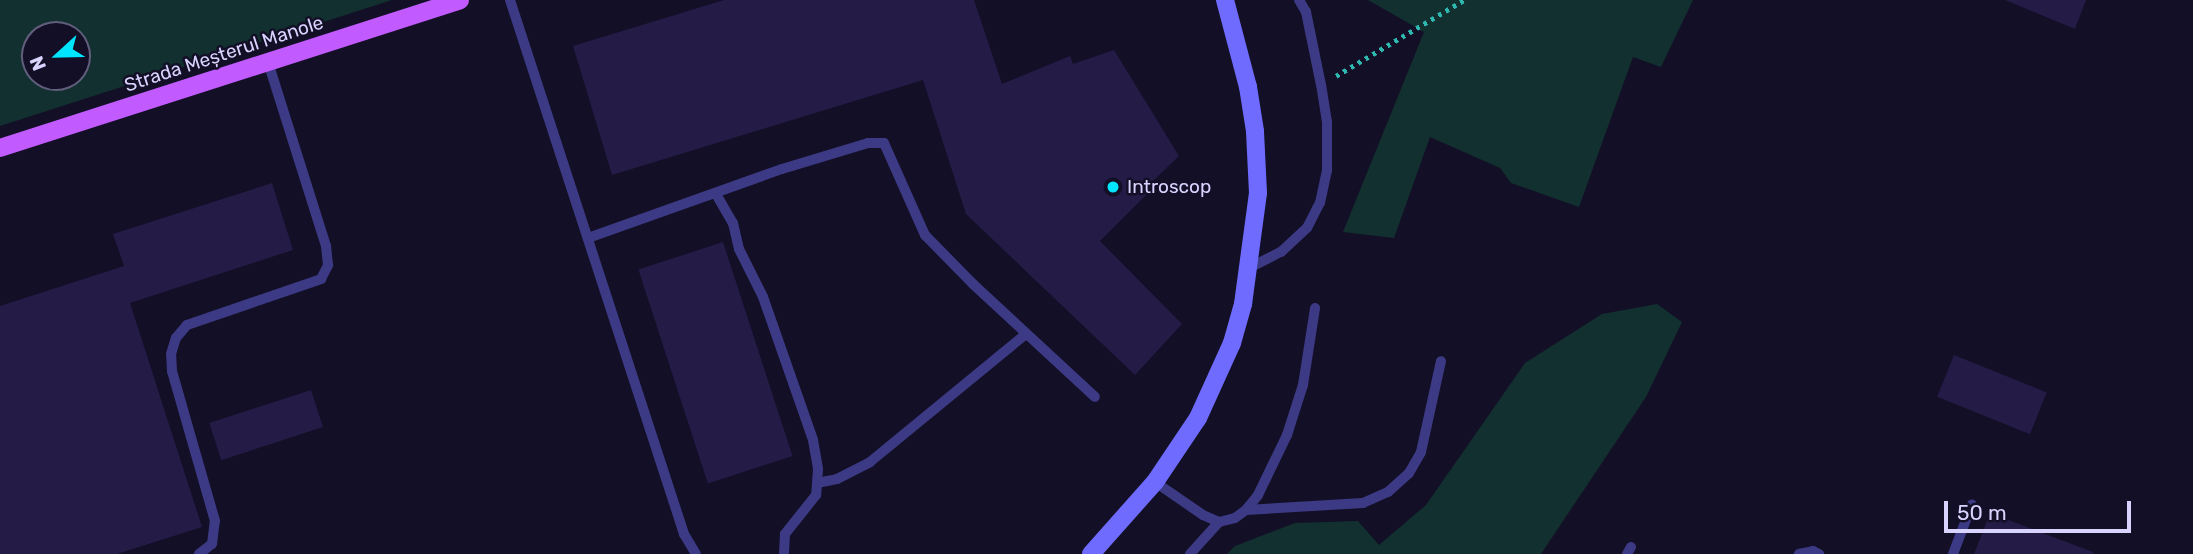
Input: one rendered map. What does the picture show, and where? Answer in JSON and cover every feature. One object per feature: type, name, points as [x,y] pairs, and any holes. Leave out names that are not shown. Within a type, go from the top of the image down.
[{"type":"main road","name":"Strada Meșterul Manole","points":[[0,148],[460,0]]},
{"type":"main road","points":[[1091,554],[1155,482],[1198,418],[1232,343],[1249,268],[1258,193],[1255,131],[1248,87],[1225,1]]},
{"type":"lane","points":[[510,0],[684,534],[696,554]]},
{"type":"lane","points":[[1249,268],[1281,252],[1307,228],[1320,203],[1327,171],[1328,122],[1306,12],[1299,0]]},
{"type":"lane","points":[[199,554],[212,544],[215,522],[172,371],[171,355],[176,338],[187,326],[320,279],[328,265],[326,246],[268,62]]},
{"type":"lane","points":[[588,238],[782,169],[868,143],[884,143],[925,235],[1095,397]]},
{"type":"lane","points":[[716,194],[733,223],[739,249],[768,310],[813,440],[818,469],[816,495],[785,534],[784,554]]},
{"type":"lane","points":[[1191,554],[1219,522],[1235,518],[1258,495],[1287,435],[1303,385],[1315,308]]},
{"type":"lane","points":[[817,483],[837,480],[870,462],[1026,334]]},
{"type":"lane","points":[[1245,510],[1363,503],[1388,492],[1409,473],[1421,452],[1441,361]]},
{"type":"lane","points":[[1155,482],[1203,515],[1219,522]]},
{"type":"lane","points":[[1953,554],[1972,505]]},
{"type":"lane","points":[[1800,554],[1813,551],[1819,554]]},
{"type":"path","points":[[1321,85],[1464,0]]},
{"type":"green space","points":[[0,0],[392,0],[0,126]]},
{"type":"green space","points":[[1368,0],[1693,0],[1661,67],[1633,57],[1579,207],[1511,183],[1500,168],[1430,137],[1394,238],[1343,232],[1424,32]]},
{"type":"green space","points":[[1657,304],[1682,322],[1646,397],[1541,554],[1227,554],[1235,546],[1295,523],[1358,521],[1379,545],[1426,505],[1525,363],[1602,314]]},
{"type":"building","points":[[724,0],[974,0],[1002,84],[1070,56],[1073,64],[1114,50],[1179,156],[1151,183],[1154,187],[1100,241],[1182,324],[1135,375],[966,214],[923,80],[612,175],[573,46]]},
{"type":"building","points":[[2005,0],[2086,0],[2075,29]]},
{"type":"building","points":[[272,183],[293,250],[130,303],[202,527],[117,554],[0,554],[0,306],[124,266],[113,234]]},
{"type":"building","points":[[723,242],[793,456],[708,483],[638,270]]},
{"type":"building","points":[[1954,355],[2047,392],[2030,434],[1937,397]]},
{"type":"building","points":[[311,390],[323,427],[221,460],[209,423]]},
{"type":"building","points":[[1990,513],[2093,552],[2093,554],[1974,554]]},
{"type":"place","name":"Introscop","points":[[1113,187]]}]
